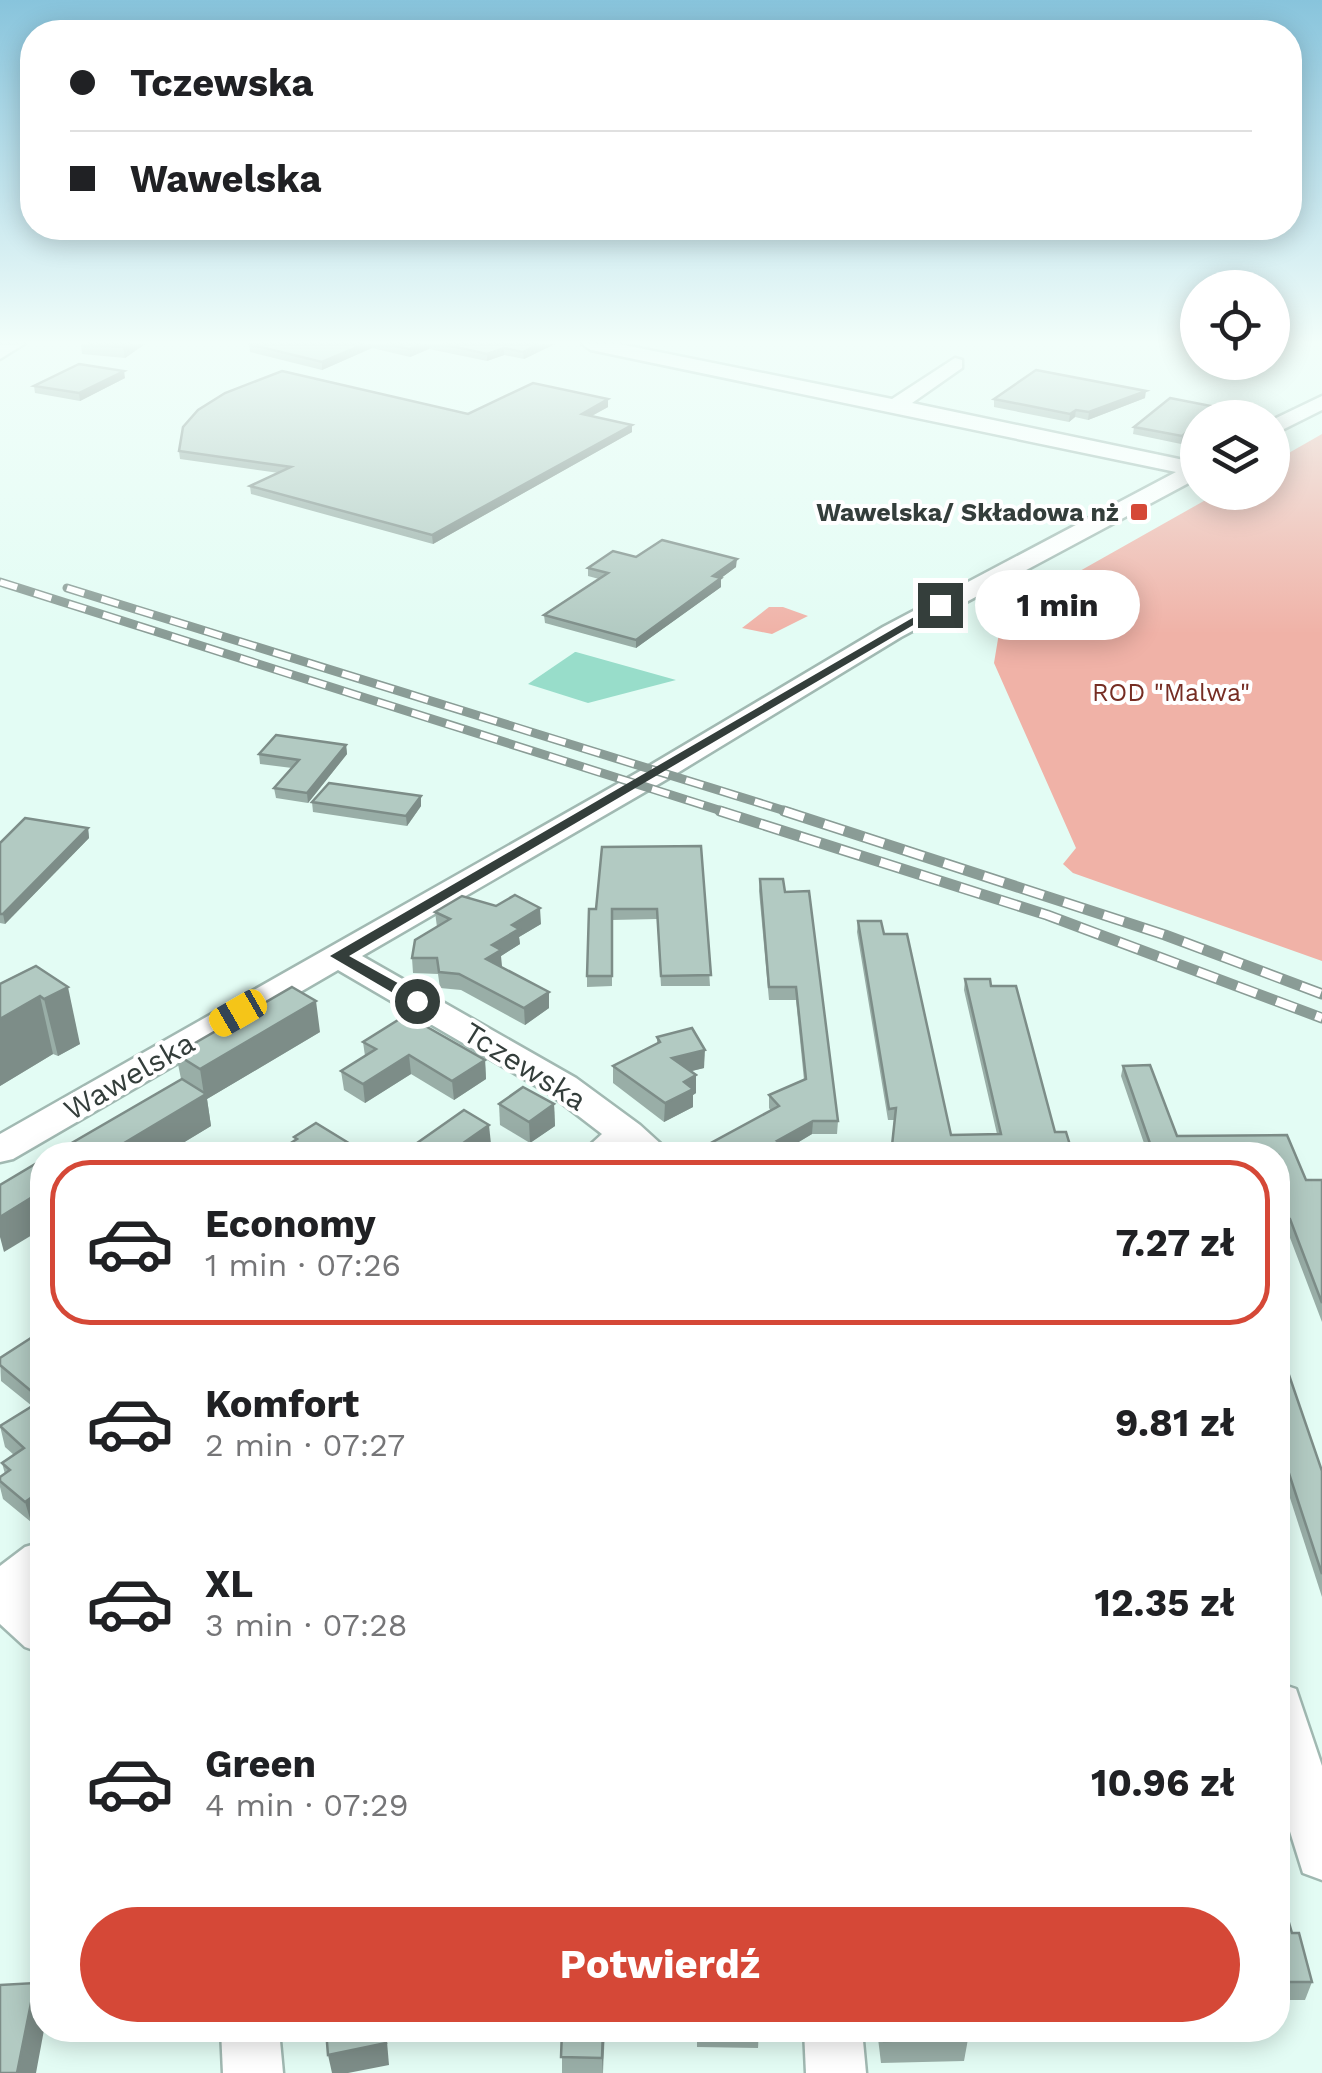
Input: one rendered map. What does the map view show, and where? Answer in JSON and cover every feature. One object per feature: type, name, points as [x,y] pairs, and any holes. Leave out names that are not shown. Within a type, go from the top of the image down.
[{"type":"street","points":[[1058,441],[1180,467]]},
{"type":"street","name":"Wawelska","points":[[0,1150],[659,772],[904,625],[1180,478]]},
{"type":"street","name":"Tczewska","points":[[338,956],[512,1054],[619,1142]]},
{"type":"street","points":[[30,1571],[0,1593],[30,1621]]},
{"type":"street","points":[[1290,1746],[1322,1855]]},
{"type":"street","points":[[251,2042],[253,2073]]},
{"type":"street","points":[[834,2042],[836,2073]]},
{"type":"green space","name":"ROD \"Malwa\"","points":[[1310,441],[1322,441],[1322,961],[1073,873],[1063,864],[1076,848],[994,663],[1002,615],[1188,510],[1290,510],[1290,452]]},
{"type":"green space","points":[[769,607],[783,607],[808,616],[772,634],[742,628]]},
{"type":"shaded area","points":[[575,652],[676,680],[588,703],[528,684]]},
{"type":"building","points":[[181,441],[603,441],[432,535],[250,486],[291,467],[179,451]]},
{"type":"building","points":[[662,540],[737,559],[713,576],[721,578],[636,640],[544,615],[608,573],[588,568],[613,551],[636,557]]},
{"type":"building","points":[[276,735],[346,745],[307,793],[274,788],[299,760],[259,754]]},
{"type":"building","points":[[329,783],[421,796],[406,816],[312,802]]},
{"type":"building","points":[[25,818],[88,828],[0,914],[0,843]]},
{"type":"building","points":[[701,846],[711,975],[661,976],[657,909],[612,909],[612,976],[587,976],[589,909],[596,909],[602,847]]},
{"type":"building","points":[[760,879],[783,879],[785,892],[809,891],[838,1121],[813,1121],[778,1142],[713,1142],[779,1106],[769,1095],[806,1079],[796,987],[769,987]]},
{"type":"building","points":[[515,895],[540,908],[512,925],[519,929],[492,945],[501,950],[486,959],[549,992],[524,1008],[459,974],[439,972],[437,958],[412,958],[415,940],[450,919],[435,912],[462,896],[496,906]]},
{"type":"building","points":[[858,921],[881,921],[884,934],[907,934],[951,1135],[1001,1134],[965,979],[990,979],[991,986],[1016,986],[1055,1132],[1066,1132],[1069,1142],[892,1142],[896,1108],[889,1109]]},
{"type":"building","points":[[36,966],[68,987],[44,999],[40,996],[0,1019],[0,984]]},
{"type":"building","points":[[292,987],[316,1001],[200,1069],[176,1054]]},
{"type":"building","points":[[406,1015],[485,1060],[452,1081],[409,1055],[363,1084],[341,1071],[376,1049],[363,1042]]},
{"type":"building","points":[[692,1028],[705,1050],[672,1058],[696,1075],[684,1082],[693,1089],[665,1103],[613,1066],[660,1042],[657,1037]]},
{"type":"building","points":[[1150,1065],[1177,1136],[1287,1135],[1290,1142],[1149,1142],[1123,1066]]},
{"type":"building","points":[[182,1079],[206,1094],[126,1142],[73,1142]]},
{"type":"building","points":[[523,1087],[554,1104],[529,1122],[499,1104]]},
{"type":"building","points":[[464,1110],[489,1125],[465,1142],[418,1142]]},
{"type":"building","points":[[316,1123],[347,1142],[292,1142],[297,1139],[294,1137]]},
{"type":"building","points":[[1290,1142],[1306,1180],[1322,1180],[1322,1303],[1290,1219]]},
{"type":"building","points":[[30,1167],[30,1198],[0,1217],[0,1185]]},
{"type":"building","points":[[30,1339],[30,1390],[0,1365],[0,1358]]},
{"type":"building","points":[[1290,1378],[1322,1471],[1322,1574],[1290,1477]]},
{"type":"building","points":[[30,1407],[30,1498],[25,1502],[0,1481],[10,1470],[2,1463],[24,1448],[0,1426]]},
{"type":"building","points":[[1290,1926],[1292,1933],[1299,1933],[1312,1982],[1290,1982]]},
{"type":"building","points":[[30,1983],[30,2008],[17,2073],[0,2073],[0,1985]]},
{"type":"building","points":[[327,2042],[386,2042],[386,2043],[328,2055]]},
{"type":"building","points":[[562,2042],[603,2042],[602,2058],[561,2057]]},
{"type":"railway","points":[[0,582],[728,813]]},
{"type":"railway","points":[[67,588],[792,813]]},
{"type":"railway","points":[[720,811],[1047,915],[1322,1018]]},
{"type":"railway","points":[[784,811],[1165,935],[1322,994]]},
{"type":"place","name":"Wawelska/ Składowa nż","points":[[1139,512]]},
{"type":"route","points":[[417,1001],[338,956],[940,605]]}]
